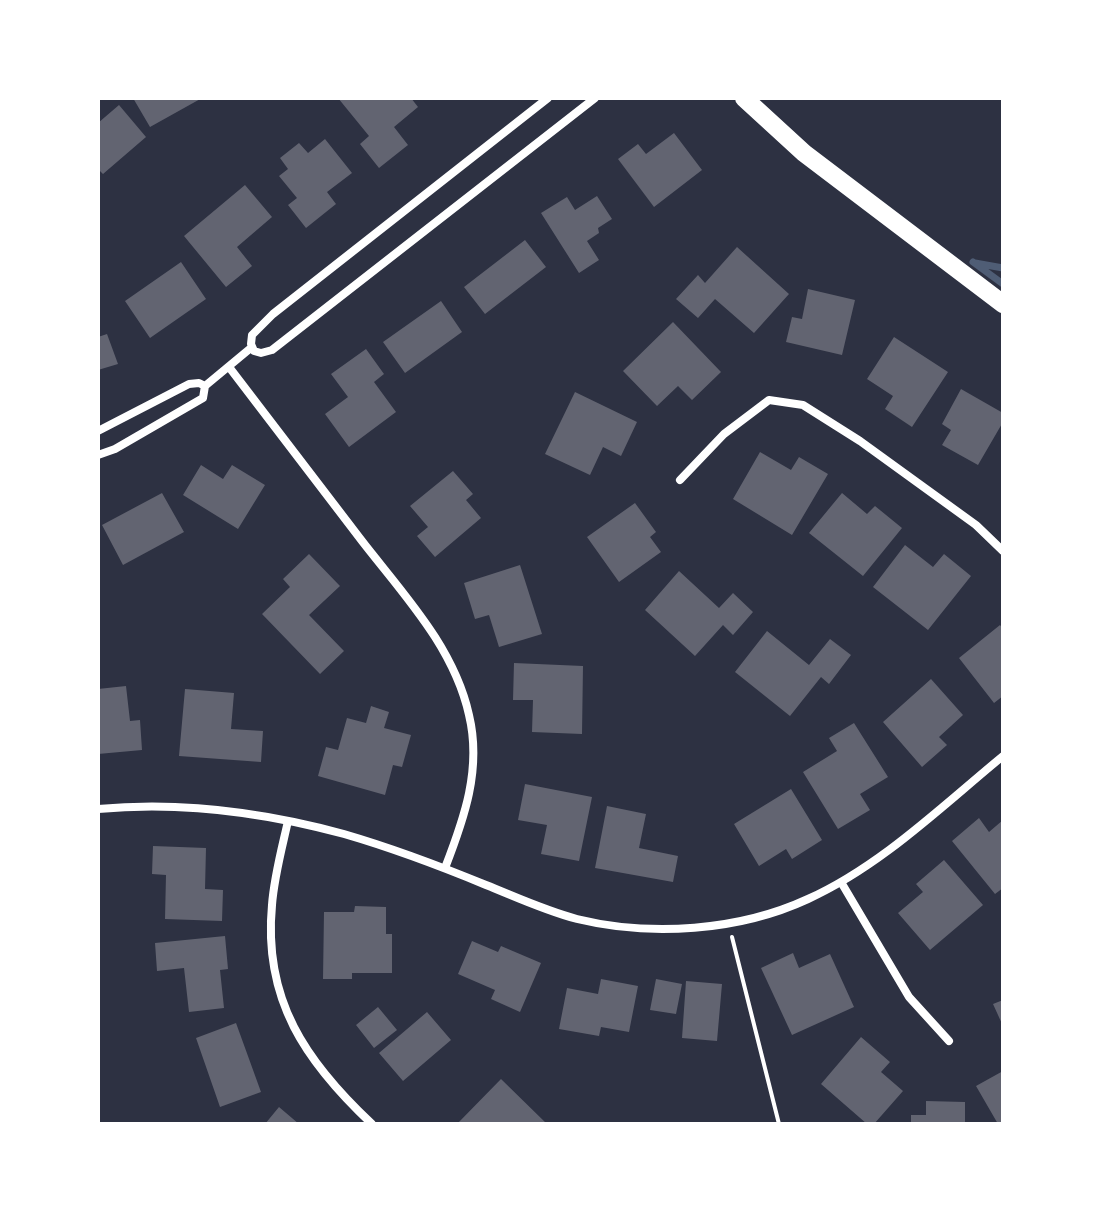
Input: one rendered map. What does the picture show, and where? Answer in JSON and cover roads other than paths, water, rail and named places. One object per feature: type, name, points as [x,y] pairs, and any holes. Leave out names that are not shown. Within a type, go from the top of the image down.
[{"type":"main road","points":[[744,98],[804,153],[1003,304]]},
{"type":"street","points":[[548,98],[273,314],[252,335],[254,351],[272,350],[595,98]]},
{"type":"street","points":[[98,455],[115,449],[203,398],[205,386],[252,347]]},
{"type":"street","points":[[229,367],[425,623],[456,673],[470,717],[473,763],[471,793],[445,868]]},
{"type":"street","points":[[98,431],[189,384],[194,382],[205,386]]},
{"type":"street","points":[[680,480],[724,434],[769,400],[803,405],[923,485],[976,525],[1003,551]]},
{"type":"street","points":[[98,809],[177,806],[243,812],[288,821],[346,835],[445,868],[575,919],[622,928],[684,927],[746,922],[807,900],[841,882],[902,839],[1003,756]]},
{"type":"street","points":[[288,821],[272,905],[271,947],[277,982],[298,1037],[315,1063],[336,1090],[372,1124]]},
{"type":"street","points":[[841,882],[909,997],[949,1041]]},
{"type":"waterway","points":[[973,262],[1003,284]]},
{"type":"waterway","points":[[975,263],[1003,268]]}]
